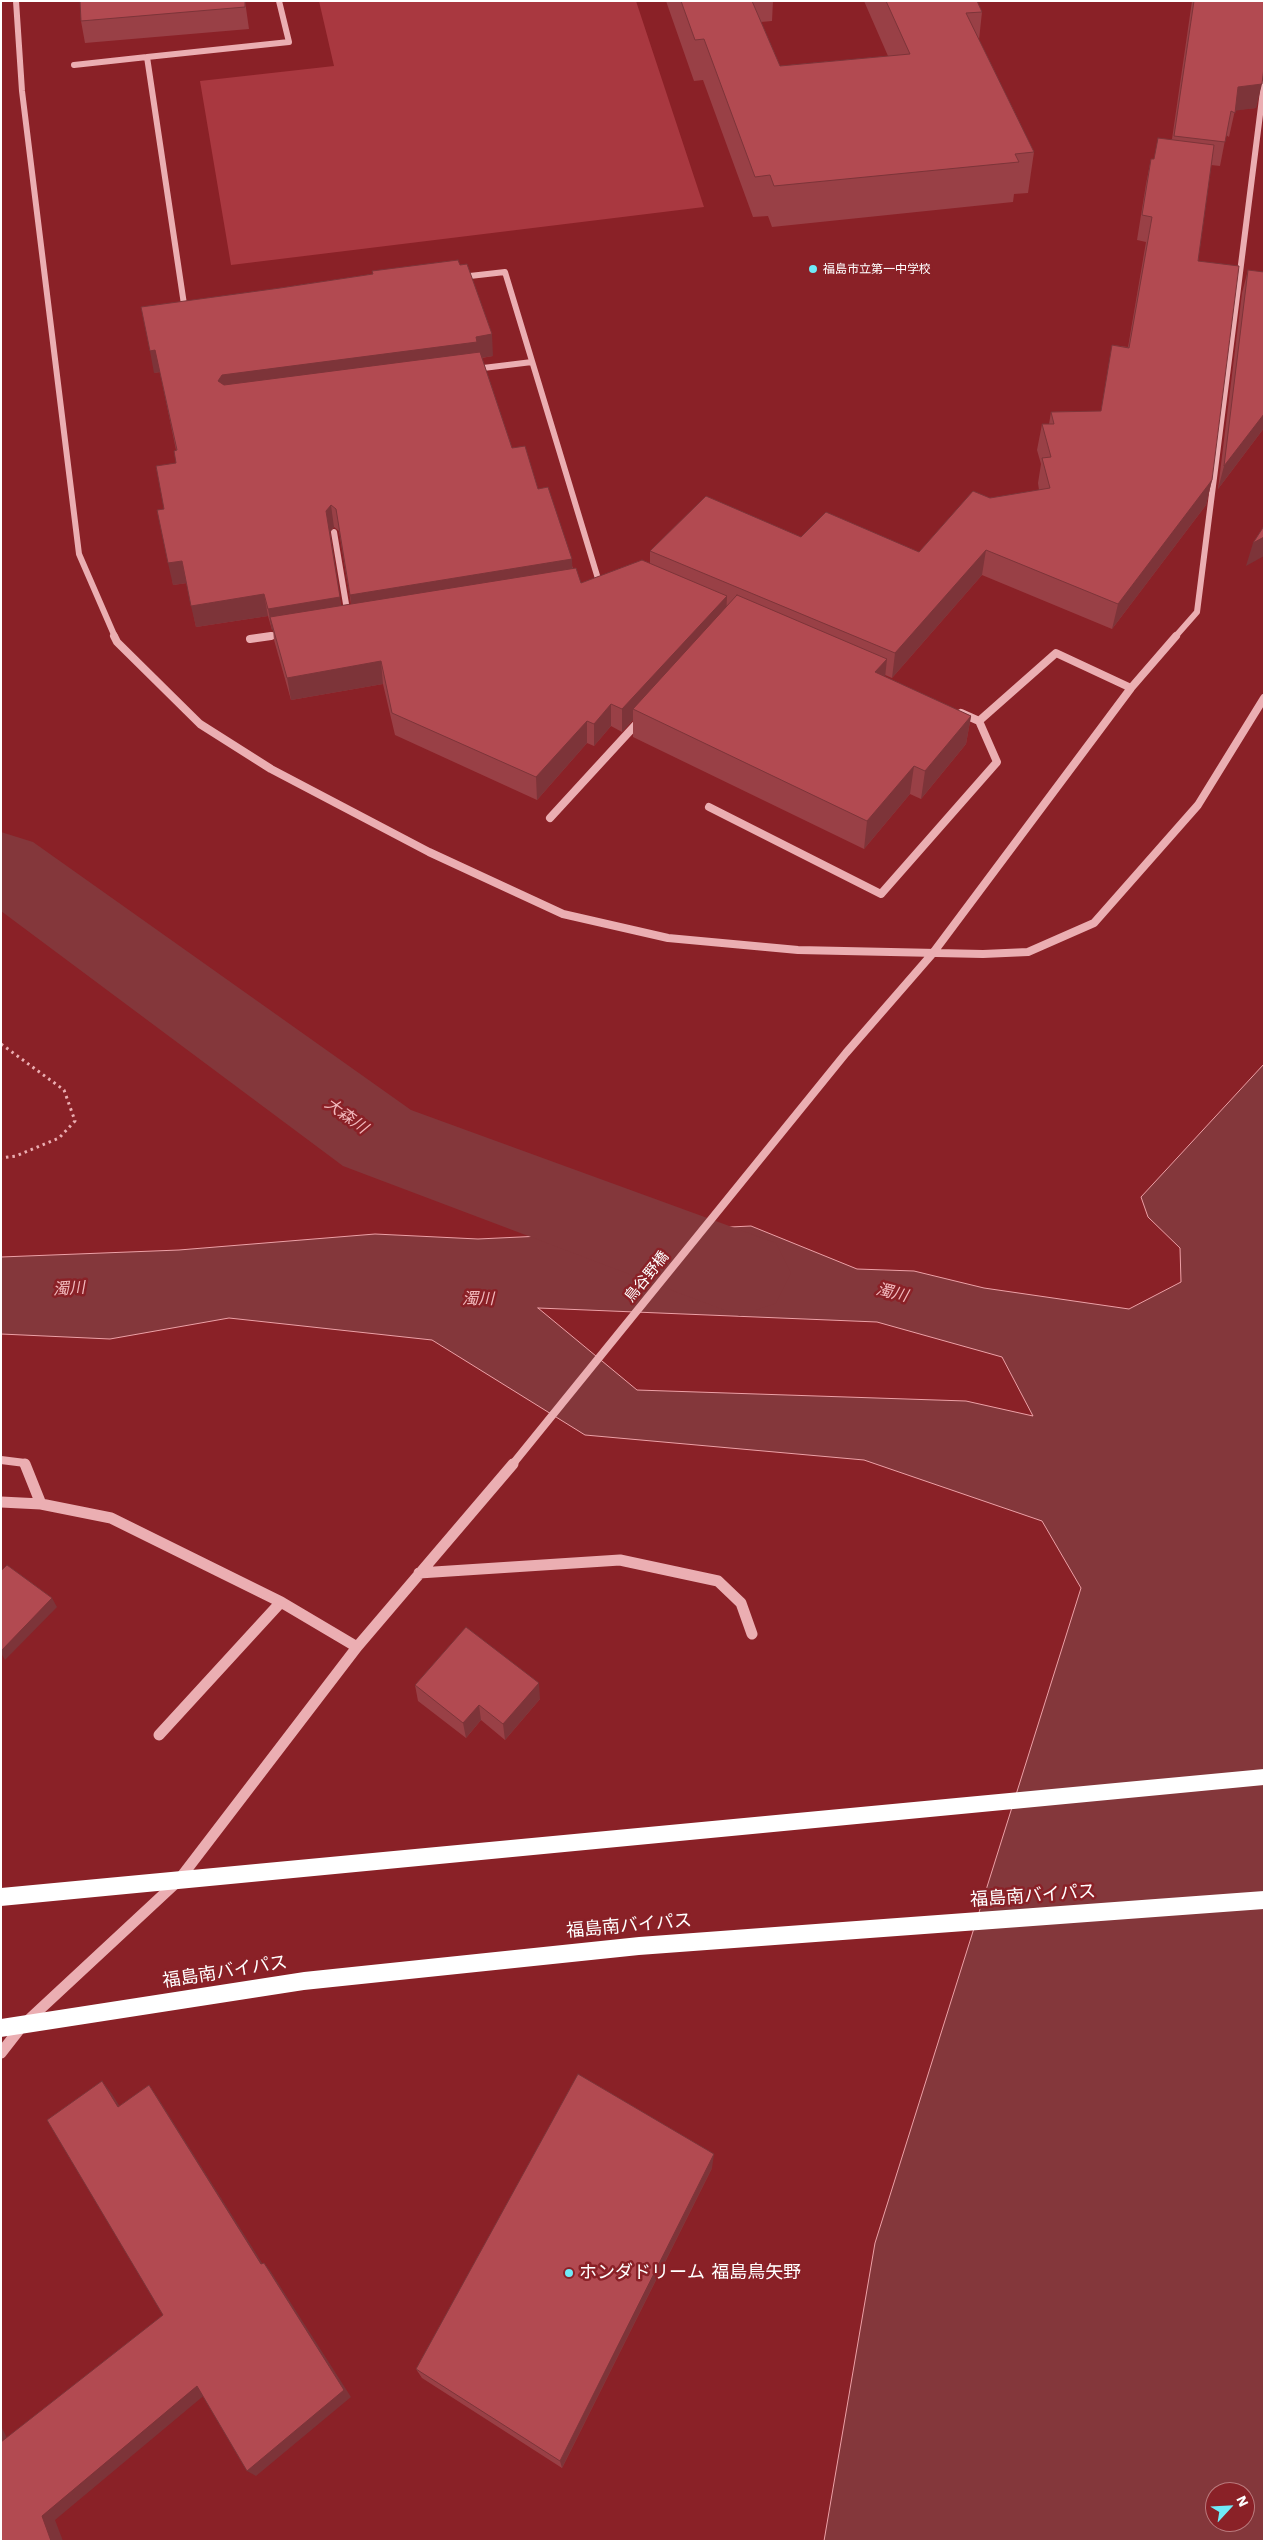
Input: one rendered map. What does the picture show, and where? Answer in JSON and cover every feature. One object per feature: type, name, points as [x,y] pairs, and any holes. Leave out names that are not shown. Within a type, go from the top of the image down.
[{"type":"highway","points":[[1,1897],[1264,1778]]},
{"type":"highway","name":"福島南バイパス","points":[[1,2028],[304,1981],[639,1946],[1264,1900]]},
{"type":"street","points":[[16,1],[22,91],[79,554],[117,642],[200,724],[271,769],[428,852],[563,914],[668,938],[798,950],[1028,952],[1094,923],[1198,805],[1264,698]]},
{"type":"street","points":[[74,65],[289,42],[279,1]]},
{"type":"street","points":[[148,57],[184,311],[194,310]]},
{"type":"street","points":[[979,721],[1056,653],[1130,688],[1197,612],[1264,83]]},
{"type":"street","points":[[457,278],[506,272],[600,582]]},
{"type":"street","points":[[464,371],[532,362]]},
{"type":"street","points":[[334,532],[349,623],[340,625]]},
{"type":"street","points":[[590,584],[608,581]]},
{"type":"street","points":[[250,639],[295,632]]},
{"type":"street","name":"鳥谷野橋","points":[[22,2026],[178,1881],[357,1647],[419,1573],[470,1518],[846,1054],[932,952],[1130,688]]},
{"type":"street","points":[[550,818],[649,710]]},
{"type":"street","points":[[709,807],[881,894],[997,762],[979,721],[952,710]]},
{"type":"street","points":[[1,1460],[24,1463],[41,1504]]},
{"type":"street","points":[[1,1502],[41,1504],[111,1518],[281,1602],[357,1647]]},
{"type":"street","points":[[419,1573],[620,1560],[718,1581],[741,1603],[752,1634]]},
{"type":"street","points":[[159,1735],[281,1602]]},
{"type":"street","points":[[1,2053],[22,2026]]},
{"type":"path","points":[[1,1044],[64,1090],[75,1121],[59,1138],[16,1156],[1,1158]]},
{"type":"shaded area","points":[[319,1],[636,1],[704,207],[231,265],[200,81],[334,66]]},
{"type":"water","name":"濁川","points":[[1264,1064],[1264,2541],[824,2541],[875,2243],[1081,1588],[1042,1521],[864,1460],[585,1435],[432,1340],[229,1318],[110,1339],[1,1334],[1,1257],[179,1250],[375,1234],[478,1239],[751,1226],[857,1269],[914,1271],[984,1288],[1129,1309],[1181,1282],[1180,1248],[1148,1217],[1141,1197]],"holes":[[[538,1308],[877,1322],[1002,1357],[1033,1416],[966,1401],[637,1390]]]},
{"type":"building","points":[[80,1],[245,1],[245,7],[81,21]]},
{"type":"building","points":[[681,1],[752,1],[780,66],[910,54],[886,1],[977,1],[982,12],[966,13],[1034,152],[1015,154],[1019,162],[774,186],[770,175],[755,177],[704,39],[695,40]]},
{"type":"building","points":[[1194,1],[1264,1],[1264,67],[1262,84],[1238,87],[1235,113],[1231,111],[1225,142],[1174,136]]},
{"type":"building","points":[[1158,138],[1214,145],[1198,261],[1239,266],[1212,480],[1118,604],[986,550],[895,653],[650,551],[706,496],[801,537],[826,512],[919,552],[973,491],[990,498],[1050,488],[1042,458],[1051,457],[1042,424],[1054,424],[1051,412],[1101,411],[1112,345],[1129,348],[1152,217],[1142,215],[1151,159],[1154,159]]},
{"type":"building","points":[[458,260],[460,265],[467,264],[492,334],[476,337],[477,342],[222,375],[218,381],[224,385],[480,352],[512,448],[525,446],[538,489],[548,487],[572,559],[350,595],[336,509],[331,505],[326,511],[340,597],[268,609],[264,594],[191,606],[182,561],[168,563],[157,510],[164,509],[156,466],[176,463],[174,451],[177,450],[155,350],[150,351],[141,307],[373,274],[372,271]]},
{"type":"building","points":[[1248,270],[1264,272],[1264,414],[1224,466]]},
{"type":"building","points":[[1264,526],[1264,537],[1253,543]]},
{"type":"building","points":[[642,560],[727,596],[622,709],[611,704],[594,724],[587,721],[536,777],[392,713],[381,661],[287,678],[270,617],[576,568],[581,583]]},
{"type":"building","points":[[737,595],[887,659],[875,672],[971,716],[925,771],[914,766],[867,821],[633,709]]},
{"type":"building","points":[[7,1565],[52,1598],[1,1651],[1,1571]]},
{"type":"building","points":[[466,1627],[539,1683],[503,1724],[479,1705],[463,1723],[415,1685]]},
{"type":"building","name":"ホンダドリーム 福島鳥矢野","points":[[578,2074],[714,2154],[560,2461],[416,2369]]},
{"type":"building","points":[[102,2081],[118,2107],[149,2085],[261,2264],[264,2263],[344,2390],[247,2471],[197,2386],[42,2516],[51,2541],[1,2541],[1,2442],[163,2315],[47,2120]]},
{"type":"waterway","name":"大森川","points":[[1,865],[173,988],[377,1138],[740,1273]]},
{"type":"place","name":"福島市立第一中学校","points":[[813,269]]},
{"type":"place","name":"ホンダドリーム 福島鳥矢野","points":[[569,2273]]}]
